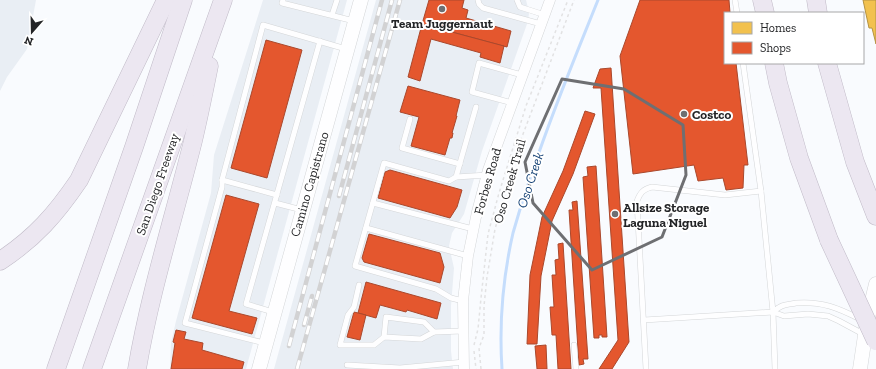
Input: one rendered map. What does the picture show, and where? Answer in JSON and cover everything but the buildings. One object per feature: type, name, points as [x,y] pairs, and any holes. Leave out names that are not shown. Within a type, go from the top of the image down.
[{"type":"highway","points":[[0,262],[39,231],[64,203],[79,180],[166,0]]},
{"type":"highway","points":[[56,369],[134,147],[183,0]]},
{"type":"highway","points":[[137,369],[159,269],[193,140],[223,0]]},
{"type":"highway","name":"San Diego Freeway","points":[[92,369],[223,0]]},
{"type":"highway","points":[[762,0],[765,12]]},
{"type":"highway","points":[[816,0],[818,12]]},
{"type":"highway","points":[[774,64],[799,158],[829,240],[872,333]]},
{"type":"highway","points":[[827,64],[855,162],[876,216]]},
{"type":"street","name":"Camino Capistrano","points":[[259,369],[361,0]]},
{"type":"street","name":"Forbes Road","points":[[464,366],[463,301],[468,256],[473,229],[487,175],[550,0]]},
{"type":"street","points":[[860,369],[872,333],[876,284]]},
{"type":"lane","points":[[282,0],[282,3],[355,22]]},
{"type":"lane","points":[[332,16],[337,0]]},
{"type":"lane","points":[[478,0],[479,4],[483,8],[543,20]]},
{"type":"lane","points":[[517,0],[520,7],[543,20]]},
{"type":"lane","points":[[735,0],[737,12]]},
{"type":"lane","points":[[266,344],[185,323],[222,187],[222,180],[263,25],[347,49]]},
{"type":"lane","points":[[274,312],[246,304],[320,41]]},
{"type":"lane","points":[[512,103],[472,92],[480,63],[522,75]]},
{"type":"lane","points":[[743,64],[761,191],[773,312],[776,369]]},
{"type":"lane","points":[[456,177],[476,107]]},
{"type":"lane","points":[[410,120],[402,148],[460,164]]},
{"type":"lane","points":[[463,301],[452,298],[436,289],[355,266],[384,163],[449,181],[456,177],[487,175]]},
{"type":"lane","points":[[222,180],[277,195]]},
{"type":"lane","points":[[646,369],[637,201],[642,191],[646,188],[652,187],[725,195],[761,191]]},
{"type":"lane","points":[[275,203],[302,210]]},
{"type":"lane","points":[[373,203],[473,229]]},
{"type":"lane","points":[[366,228],[468,256]]},
{"type":"lane","points":[[359,284],[354,307],[348,315],[340,345],[374,345],[384,337],[421,338],[434,332],[463,331]]},
{"type":"lane","points":[[773,312],[781,305],[816,303],[826,304],[840,310],[872,333]]},
{"type":"lane","points":[[644,320],[773,312],[784,316],[808,314],[828,316],[872,333]]},
{"type":"lane","points":[[384,337],[386,317],[424,322],[434,332]]},
{"type":"lane","points":[[574,345],[576,369]]},
{"type":"lane","points":[[347,365],[400,368],[464,366]]},
{"type":"path","name":"Oso Creek Trail","points":[[476,369],[474,342],[478,330],[488,234],[503,179],[526,106],[568,0]]},
{"type":"path","name":"Oso Creek Trail","points":[[481,369],[479,348],[484,336],[484,306],[495,228],[520,142],[574,0]]},
{"type":"highlighted area","points":[[562,79],[624,89],[683,125],[686,175],[662,237],[592,270],[533,203],[525,162]]},
{"type":"shaded area","points":[[0,0],[36,0],[27,49],[7,77],[0,91]]},
{"type":"shaded area","points":[[263,0],[347,0],[246,369],[170,369],[171,343],[176,321],[211,193],[214,155]]},
{"type":"shaded area","points":[[376,0],[526,0],[528,8],[529,14],[527,24],[482,151],[464,214],[452,233],[449,246],[454,268],[451,306],[451,351],[453,369],[274,369]]},
{"type":"waterway","name":"Oso Creek","points":[[502,369],[501,335],[504,284],[513,233],[525,192],[549,125],[598,0]]},
{"type":"railway","points":[[289,346],[382,0]]},
{"type":"railway","points":[[339,196],[392,0]]},
{"type":"railway","points":[[297,369],[400,0]]},
{"type":"railway","points":[[304,325],[312,296]]},
{"type":"place","name":"Team Juggernaut","points":[[442,9]]},
{"type":"place","name":"Costco","points":[[684,114]]},
{"type":"place","name":"Allsize Storage Laguna Niguel","points":[[615,214]]}]
